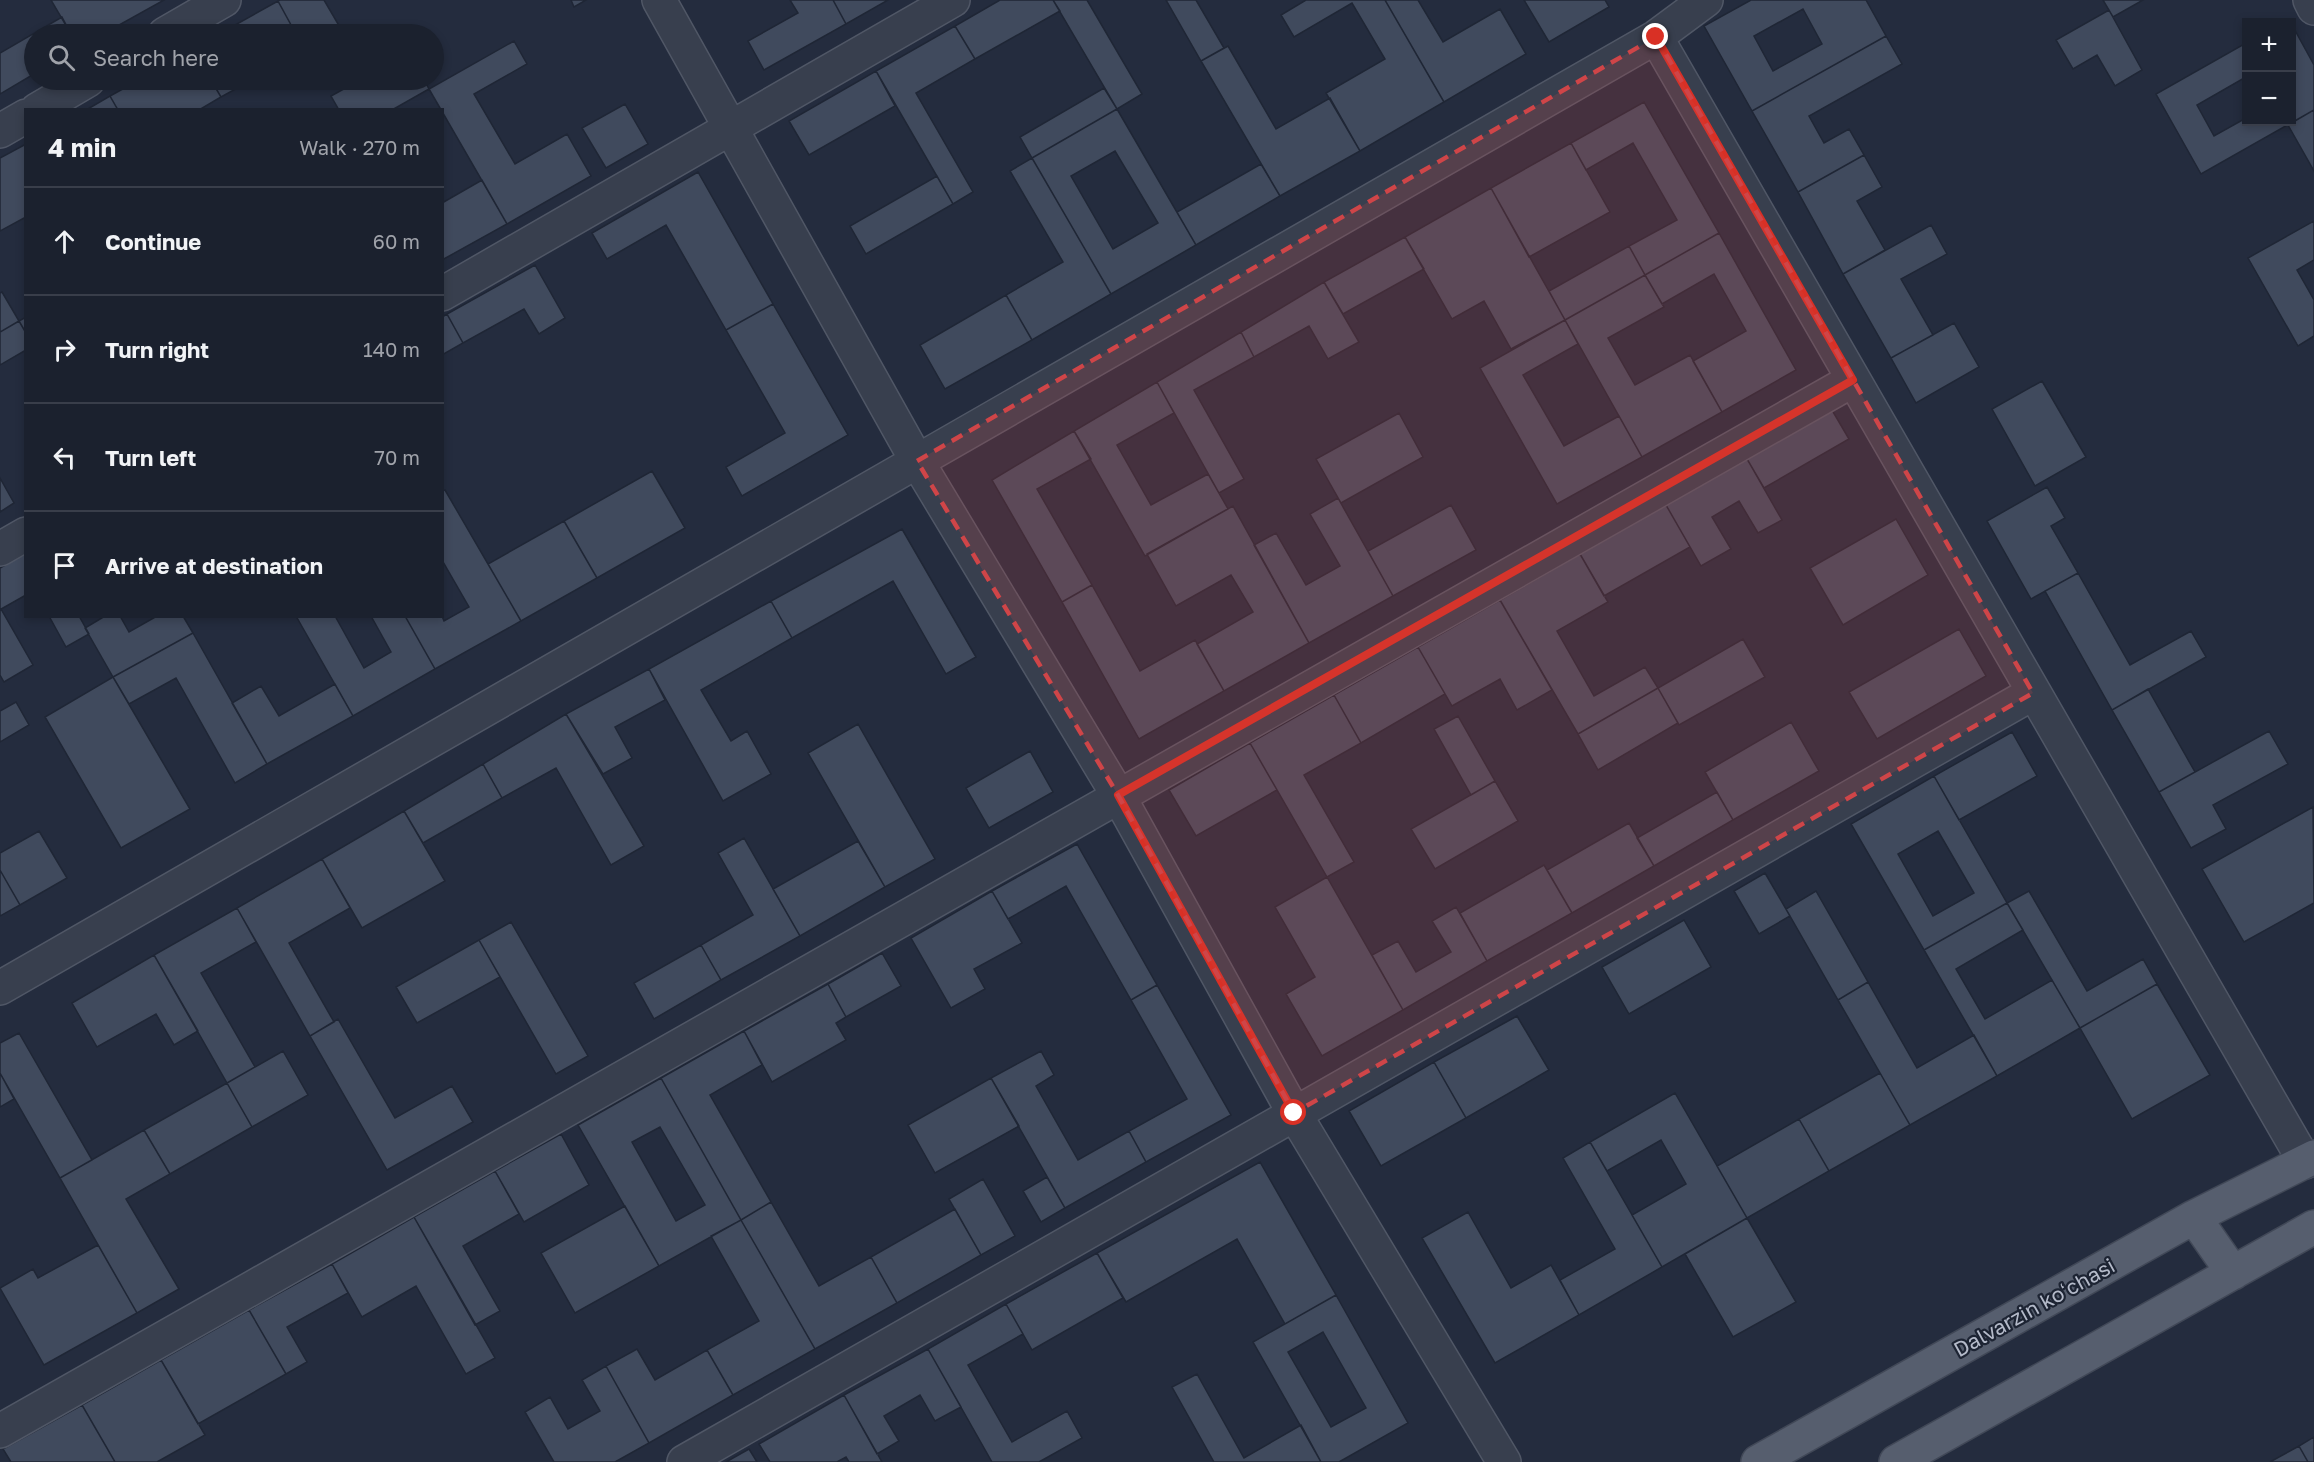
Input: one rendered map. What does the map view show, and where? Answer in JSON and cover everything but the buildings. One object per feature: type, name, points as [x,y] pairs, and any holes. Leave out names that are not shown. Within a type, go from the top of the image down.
[{"type":"main road","name":"Dalvarzin koʻchasi","points":[[1758,1462],[2194,1217],[2310,1160]]},
{"type":"main road","points":[[2194,1217],[2233,1272]]},
{"type":"main road","points":[[1896,1462],[2314,1227]]},
{"type":"street","points":[[182,24],[224,0]]},
{"type":"street","points":[[659,0],[916,460],[1118,795],[1294,1113],[1504,1462]]},
{"type":"street","points":[[444,293],[953,0]]},
{"type":"street","points":[[0,988],[1656,37],[1706,0]]},
{"type":"street","points":[[2310,0],[2314,8]]},
{"type":"street","points":[[1656,37],[2033,693],[2310,1160]]},
{"type":"street","points":[[40,108],[71,90]]},
{"type":"street","points":[[0,131],[24,117]]},
{"type":"street","points":[[0,1431],[1853,380]]},
{"type":"street","points":[[0,549],[24,535]]},
{"type":"street","points":[[684,1462],[2033,693]]},
{"type":"highlighted area","points":[[1656,37],[2033,693],[1294,1113],[1118,795],[917,461]]},
{"type":"route","points":[[1294,1113],[1118,795],[1853,380],[1656,37]]}]
